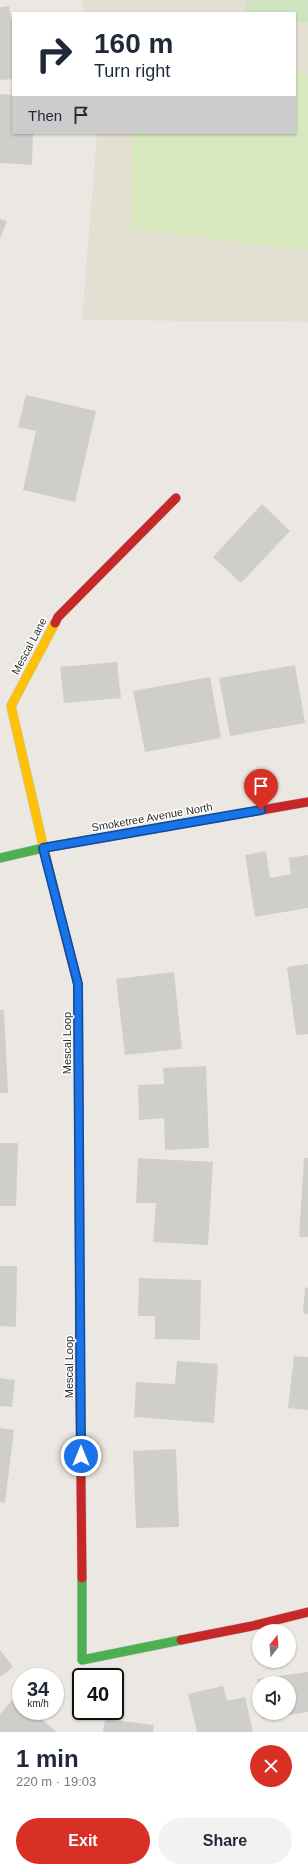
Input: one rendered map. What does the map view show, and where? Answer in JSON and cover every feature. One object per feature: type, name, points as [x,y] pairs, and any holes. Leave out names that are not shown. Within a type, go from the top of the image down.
[{"type":"street","name":"Mescal Lane","points":[[43,848],[11,706],[58,617],[176,498]]},
{"type":"street","name":"Smoketree Avenue North","points":[[0,858],[43,848],[308,802]]},
{"type":"street","name":"Mescal Loop","points":[[43,848],[78,984],[82,1660],[252,1626],[308,1612]]},
{"type":"shaded area","points":[[82,0],[308,0],[308,322],[82,320],[97,134],[296,134],[296,12],[85,12]]},
{"type":"green space","points":[[246,0],[308,0],[308,23],[296,21],[296,12],[244,11]]},
{"type":"green space","points":[[296,66],[308,77],[308,251],[131,229],[132,134],[296,134]]},
{"type":"building","points":[[9,6],[12,20],[12,79],[0,80],[0,7]]},
{"type":"building","points":[[0,94],[12,95],[12,134],[33,134],[32,165],[0,163]]},
{"type":"building","points":[[0,219],[7,221],[0,239]]},
{"type":"building","points":[[26,395],[96,411],[75,502],[23,490],[36,431],[18,427]]},
{"type":"building","points":[[262,504],[290,531],[241,583],[213,557]]},
{"type":"building","points":[[117,662],[121,698],[64,703],[60,667]]},
{"type":"building","points":[[295,665],[305,723],[230,736],[219,678]]},
{"type":"building","points":[[210,677],[221,738],[145,752],[133,691]]},
{"type":"building","points":[[266,851],[270,878],[291,874],[289,858],[308,855],[308,908],[255,917],[245,855]]},
{"type":"building","points":[[308,964],[308,1034],[296,1035],[287,967]]},
{"type":"building","points":[[174,972],[182,1049],[125,1055],[116,979]]},
{"type":"building","points":[[0,1010],[4,1010],[8,1093],[0,1093]]},
{"type":"building","points":[[206,1066],[209,1148],[165,1150],[164,1118],[139,1120],[138,1085],[164,1084],[163,1068]]},
{"type":"building","points":[[0,1143],[18,1143],[16,1206],[0,1206]]},
{"type":"building","points":[[138,1158],[213,1162],[208,1245],[153,1242],[156,1203],[136,1203]]},
{"type":"building","points":[[304,1158],[308,1158],[308,1237],[299,1237]]},
{"type":"building","points":[[0,1266],[17,1266],[16,1327],[0,1326]]},
{"type":"building","points":[[139,1278],[201,1280],[200,1340],[155,1339],[155,1316],[138,1316]]},
{"type":"building","points":[[305,1287],[308,1288],[308,1314],[303,1313]]},
{"type":"building","points":[[294,1356],[308,1357],[308,1410],[288,1408]]},
{"type":"building","points":[[177,1361],[218,1364],[214,1423],[134,1417],[136,1382],[175,1384]]},
{"type":"building","points":[[0,1378],[15,1380],[12,1407],[0,1406]]},
{"type":"building","points":[[0,1428],[14,1430],[5,1503],[0,1502]]},
{"type":"building","points":[[176,1449],[179,1527],[136,1528],[133,1451]]},
{"type":"building","points":[[0,1650],[13,1667],[0,1677]]},
{"type":"building","points":[[308,1672],[308,1712],[296,1714],[296,1676],[279,1676]]},
{"type":"building","points":[[223,1686],[227,1701],[245,1697],[253,1732],[197,1732],[188,1694]]},
{"type":"building","points":[[12,1700],[12,1720],[42,1720],[57,1732],[0,1732],[0,1714]]},
{"type":"building","points":[[105,1720],[154,1725],[153,1732],[103,1732]]},
{"type":"traffic: fast","points":[[0,858],[43,848],[216,818]]},
{"type":"traffic: fast","points":[[79,1132],[80,1385]]},
{"type":"traffic: fast","points":[[82,1578],[82,1660],[181,1640]]},
{"type":"traffic: slow","points":[[46,858],[11,706],[55,623]]},
{"type":"traffic: jam","points":[[55,623],[58,617],[176,498]]},
{"type":"traffic: jam","points":[[216,818],[308,802]]},
{"type":"traffic: jam","points":[[46,858],[78,985],[79,1132]]},
{"type":"traffic: jam","points":[[80,1385],[82,1578]]},
{"type":"traffic: jam","points":[[181,1640],[252,1626],[308,1612]]},
{"type":"route","points":[[81,1456],[78,984],[43,848],[261,810]]}]
